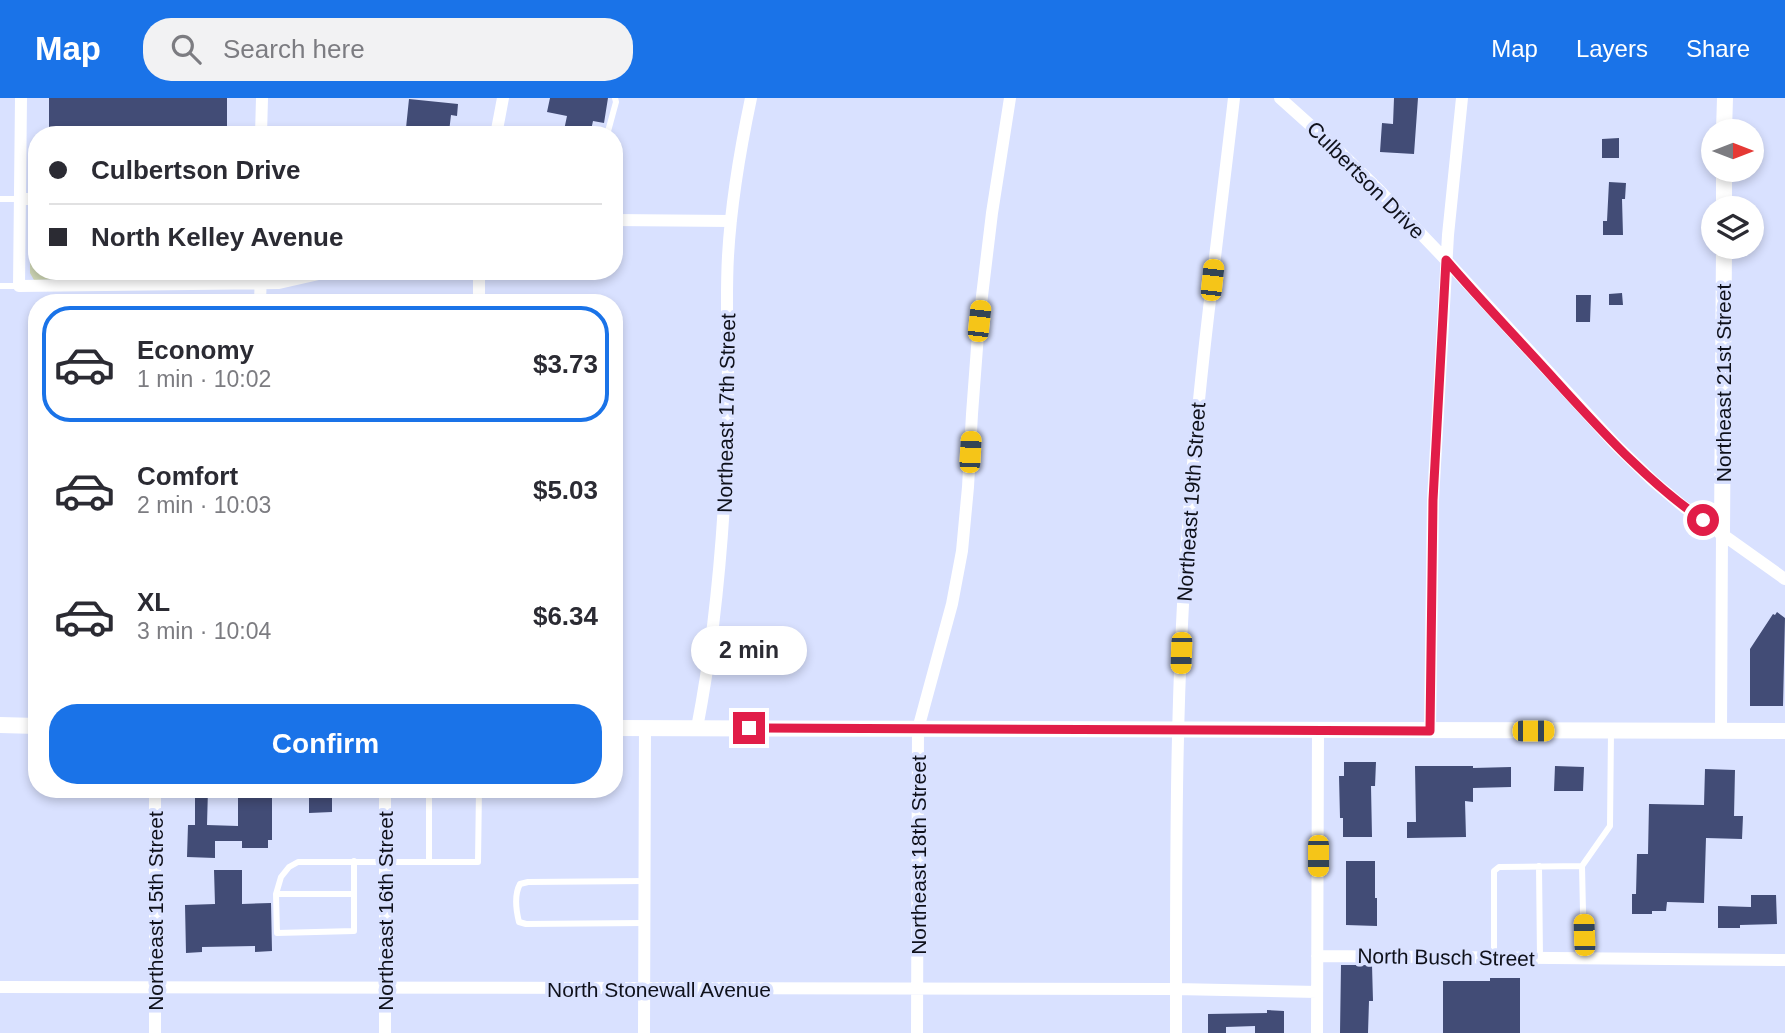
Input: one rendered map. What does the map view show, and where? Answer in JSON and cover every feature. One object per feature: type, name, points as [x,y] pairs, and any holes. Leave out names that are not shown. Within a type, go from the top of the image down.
[{"type":"street","points":[[21,98],[19,286],[180,280]]},
{"type":"street","points":[[261,126],[262,98]]},
{"type":"street","points":[[498,126],[503,98]]},
{"type":"street","name":"Northeast 17th Street","points":[[697,728],[705,692],[722,550],[728,412],[727,288],[731,221],[736,177],[751,98]]},
{"type":"street","name":"Northeast 18th Street","points":[[917,1033],[918,729],[952,604],[962,551],[979,321],[1010,98]]},
{"type":"street","name":"Northeast 19th Street","points":[[1176,1033],[1177,730],[1188,515],[1234,98]]},
{"type":"street","name":"Culbertson Drive","points":[[1280,98],[1338,150],[1446,260],[1616,445],[1653,481],[1684,507],[1785,579]]},
{"type":"street","points":[[1430,731],[1433,500],[1446,260],[1462,98]]},
{"type":"street","points":[[1724,119],[1725,98]]},
{"type":"street","points":[[20,199],[28,199]]},
{"type":"street","points":[[623,220],[731,221]]},
{"type":"street","name":"Northeast 21st Street","points":[[1721,730],[1724,259]]},
{"type":"street","points":[[270,280],[279,283],[292,280]]},
{"type":"street","points":[[0,725],[28,726]]},
{"type":"street","points":[[623,728],[1785,731]]},
{"type":"street","points":[[644,1033],[645,728]]},
{"type":"street","points":[[1317,1033],[1318,730]]},
{"type":"street","name":"Northeast 15th Street","points":[[155,798],[155,1033]]},
{"type":"street","name":"Northeast 16th Street","points":[[385,798],[385,1033]]},
{"type":"street","name":"North Busch Street","points":[[1317,956],[1785,960]]},
{"type":"street","name":"North Stonewall Avenue","points":[[0,987],[1176,989],[1317,992]]},
{"type":"lane","points":[[609,126],[615,98]]},
{"type":"lane","points":[[0,199],[20,199]]},
{"type":"lane","points":[[0,286],[19,286]]},
{"type":"lane","points":[[1584,958],[1582,866],[1610,826],[1611,731]]},
{"type":"lane","points":[[429,798],[429,862]]},
{"type":"lane","points":[[354,861],[354,931],[277,933],[276,894],[281,877],[289,867],[298,862],[354,861],[478,862],[479,798]]},
{"type":"lane","points":[[1539,866],[1540,958]]},
{"type":"lane","points":[[1494,957],[1494,871],[1499,867],[1582,866]]},
{"type":"lane","points":[[644,881],[528,882],[520,884],[517,891],[519,922],[526,924],[644,923]]},
{"type":"lane","points":[[276,894],[354,894]]},
{"type":"building","points":[[49,98],[227,98],[227,126],[49,126]]},
{"type":"building","points":[[550,98],[608,98],[604,123],[593,121],[592,126],[565,126],[567,116],[547,112]]},
{"type":"building","points":[[1394,98],[1418,98],[1414,154],[1380,152],[1382,123],[1393,124]]},
{"type":"building","points":[[409,99],[458,104],[457,116],[451,115],[450,126],[406,126]]},
{"type":"building","points":[[1619,138],[1619,158],[1602,158],[1602,139]]},
{"type":"building","points":[[1609,182],[1626,183],[1625,199],[1622,199],[1623,235],[1603,235],[1603,221],[1607,221]]},
{"type":"building","points":[[1622,293],[1623,305],[1609,305],[1609,294]]},
{"type":"building","points":[[1576,295],[1591,295],[1590,322],[1576,322]]},
{"type":"building","points":[[1777,612],[1785,618],[1783,706],[1750,706],[1750,649]]},
{"type":"building","points":[[1344,762],[1376,762],[1375,786],[1371,786],[1372,837],[1343,837],[1339,776],[1344,776]]},
{"type":"building","points":[[1415,766],[1511,767],[1511,787],[1473,788],[1473,802],[1465,801],[1466,837],[1407,838],[1407,822],[1416,822]]},
{"type":"building","points":[[1555,766],[1584,767],[1583,791],[1554,791]]},
{"type":"building","points":[[1705,769],[1735,770],[1734,816],[1743,816],[1742,839],[1706,838],[1704,903],[1667,902],[1666,911],[1632,914],[1632,894],[1636,894],[1637,854],[1648,854],[1649,804],[1704,805]]},
{"type":"building","points":[[195,798],[208,798],[207,825],[238,826],[238,798],[272,798],[272,840],[268,840],[268,848],[242,848],[242,841],[215,841],[215,858],[187,857],[188,825],[195,825]]},
{"type":"building","points":[[309,798],[332,798],[332,812],[309,813]]},
{"type":"building","points":[[1346,861],[1375,861],[1377,926],[1346,925]]},
{"type":"building","points":[[214,870],[242,870],[242,904],[271,903],[272,951],[255,952],[255,946],[202,947],[202,952],[186,953],[185,905],[215,904]]},
{"type":"building","points":[[1751,895],[1776,895],[1777,924],[1718,928],[1718,906],[1751,907]]},
{"type":"building","points":[[1341,965],[1372,965],[1373,1001],[1369,1001],[1368,1033],[1340,1033]]},
{"type":"building","points":[[1490,978],[1520,978],[1520,1033],[1443,1033],[1443,981],[1490,981]]},
{"type":"building","points":[[1267,1010],[1284,1011],[1284,1033],[1255,1033],[1255,1026],[1226,1027],[1226,1033],[1208,1033],[1208,1014],[1267,1013]]},
{"type":"route","points":[[749,728],[1430,731],[1433,500],[1446,260],[1616,445],[1653,481],[1703,520]]}]
